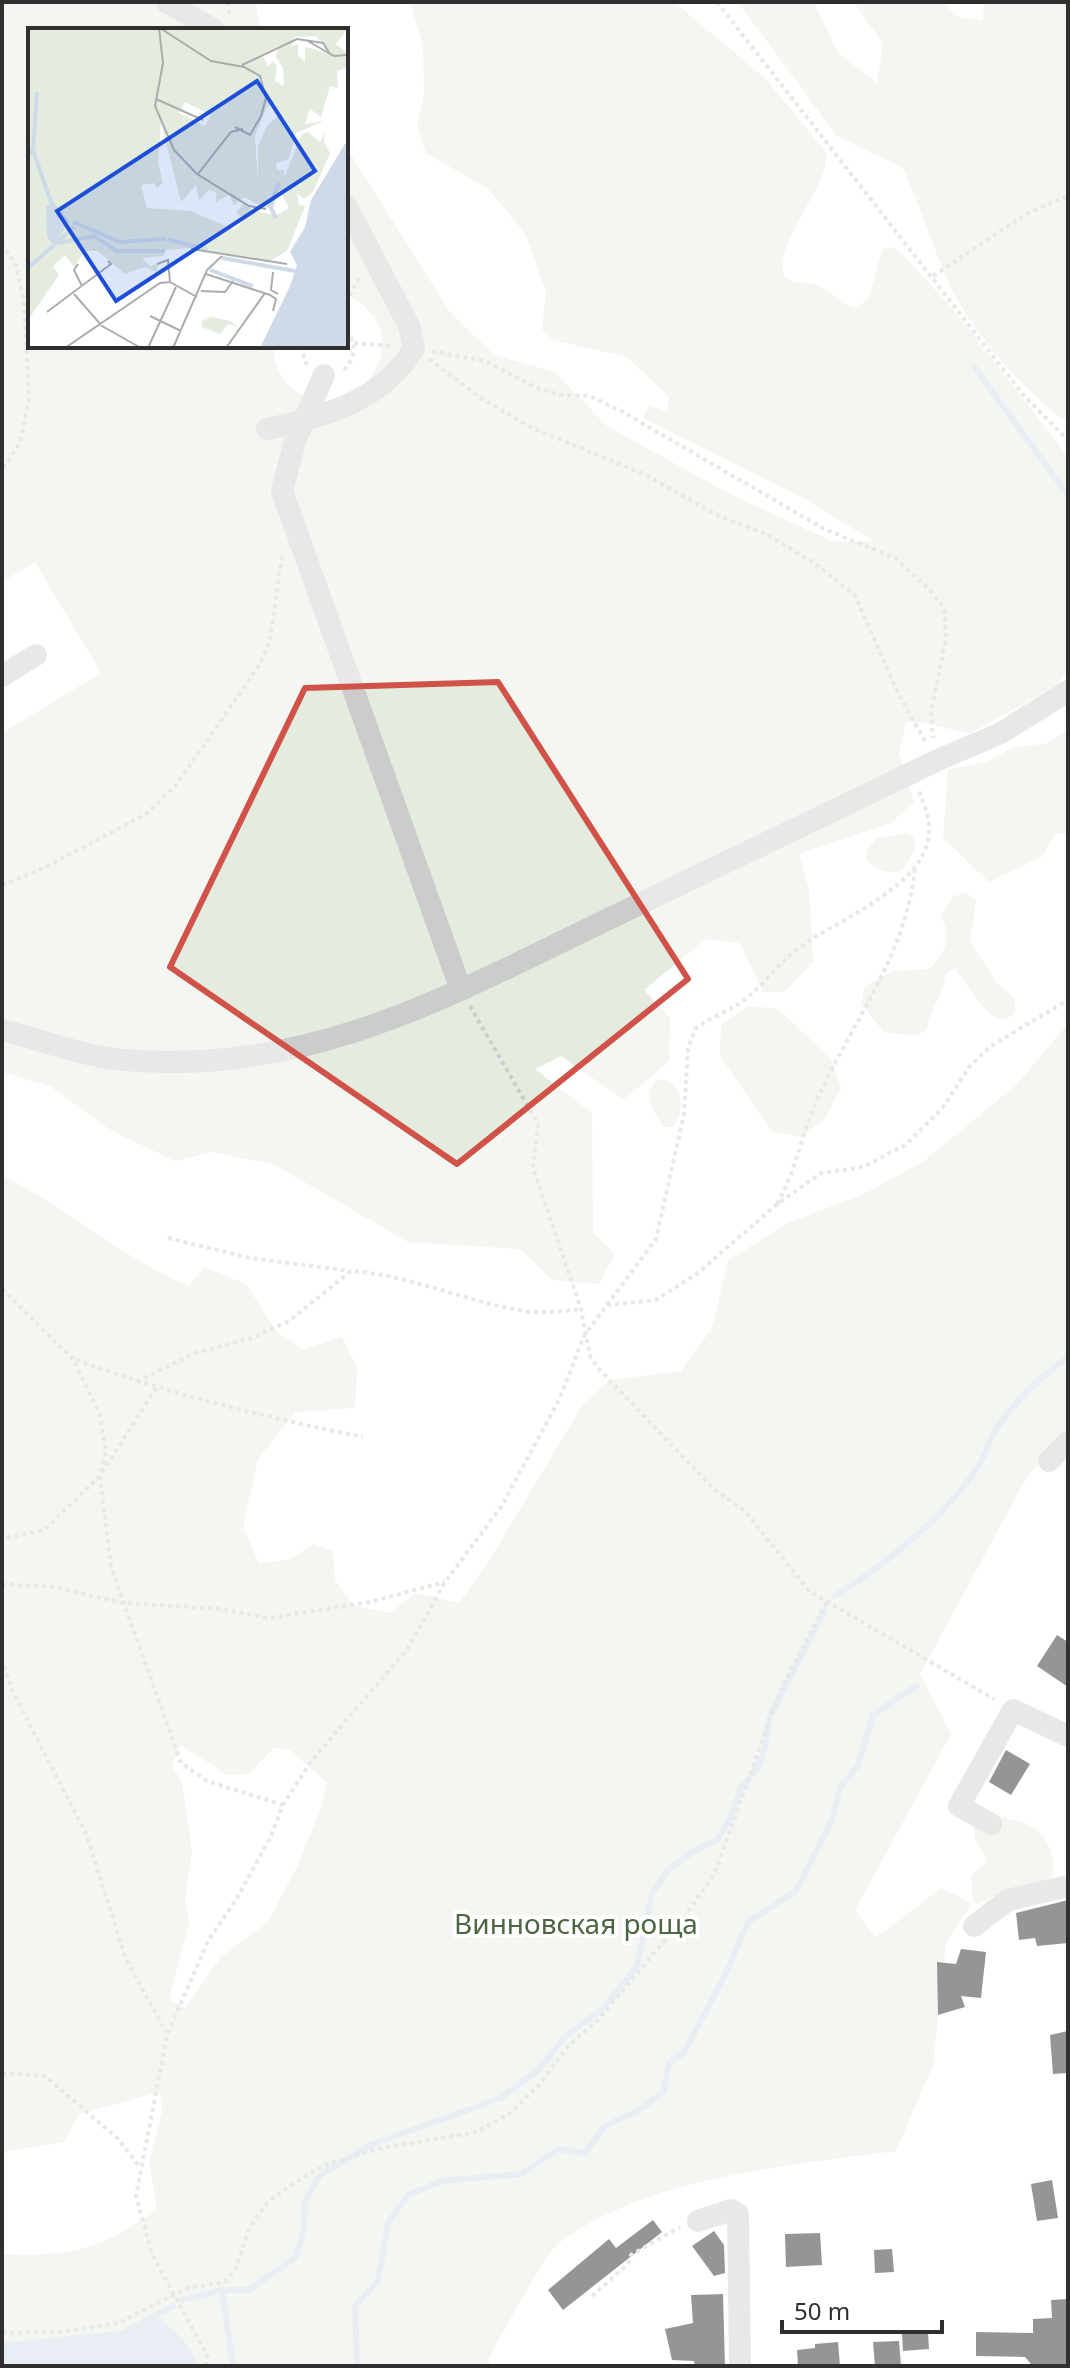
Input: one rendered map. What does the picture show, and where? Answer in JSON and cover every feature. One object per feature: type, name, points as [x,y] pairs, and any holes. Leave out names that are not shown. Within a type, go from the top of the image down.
[{"type":"street","points":[[167,2],[211,28]]},
{"type":"street","points":[[267,429],[307,421],[349,405],[400,372],[414,348],[409,326],[348,209]]},
{"type":"street","points":[[324,375],[315,390],[307,421],[295,441],[282,491],[287,515],[461,990]]},
{"type":"street","points":[[2,676],[36,655]]},
{"type":"street","points":[[2,1030],[124,1060],[195,1060],[284,1051],[322,1043],[417,1011],[936,761],[1001,733],[1068,691]]},
{"type":"street","points":[[1049,1461],[1068,1442]]},
{"type":"street","points":[[991,1824],[959,1806],[1013,1710],[1068,1736]]},
{"type":"street","points":[[974,1926],[1008,1900],[1068,1886]]},
{"type":"street","points":[[698,2221],[731,2210],[738,2214],[740,2366]]},
{"type":"path","points":[[717,2],[1025,397],[1068,440]]},
{"type":"path","points":[[933,276],[1026,214],[1068,196]]},
{"type":"path","points":[[2,243],[16,265],[24,302],[29,399],[20,443],[2,469]]},
{"type":"path","points":[[354,343],[369,344]]},
{"type":"path","points":[[414,348],[481,398],[530,427],[646,475],[719,516],[766,534],[813,562],[855,595],[896,689],[936,761]]},
{"type":"path","points":[[414,348],[485,361],[539,389],[560,395],[590,396],[826,530],[895,558],[944,608],[946,639],[931,712],[936,761]]},
{"type":"path","points":[[2,885],[44,868],[146,814],[177,784],[260,664],[270,639],[287,515]]},
{"type":"path","points":[[775,1206],[792,1178],[815,1105],[903,928],[915,867],[927,845],[930,819],[912,773]]},
{"type":"path","points":[[207,2366],[207,2355],[152,2254],[136,2196],[139,2166],[154,2108],[167,2035],[208,1941],[237,1898],[270,1838],[283,1805],[312,1760],[407,1650],[445,1582],[501,1507],[559,1400],[584,1336],[656,1239],[684,1114],[688,1049],[695,1029],[739,1004],[769,980],[794,951],[897,884],[915,867]]},
{"type":"path","points":[[461,990],[538,1124],[533,1168],[581,1309],[584,1336],[598,1368],[714,1489],[745,1511],[793,1577],[826,1603],[1013,1710]]},
{"type":"path","points":[[607,1305],[656,1300],[698,1273],[775,1206],[821,1173],[863,1167],[905,1145],[941,1110],[970,1066],[991,1046],[1046,1010],[1068,1000]]},
{"type":"path","points":[[168,1238],[250,1258],[424,1283],[446,1293],[528,1312],[581,1309]]},
{"type":"path","points":[[137,1382],[192,1354],[252,1338],[289,1321],[351,1271]]},
{"type":"path","points":[[2,1289],[73,1359],[100,1415],[106,1451],[100,1476],[111,1567],[181,1763],[207,1781],[283,1805]]},
{"type":"path","points":[[73,1359],[156,1388],[254,1415],[363,1437]]},
{"type":"path","points":[[2,1539],[44,1530],[100,1476],[156,1388]]},
{"type":"path","points":[[2,1584],[54,1587],[123,1603],[219,1609],[269,1618],[370,1602],[445,1582]]},
{"type":"path","points":[[2,2333],[62,2332],[118,2323],[188,2288],[225,2282],[235,2270],[249,2229],[267,2203],[325,2165],[382,2148],[477,2132],[510,2113],[540,2084],[567,2047],[598,2020],[682,1920],[715,1873],[780,1691],[826,1603]]},
{"type":"path","points":[[2,1658],[12,1690],[86,1834],[126,1959],[167,2035]]},
{"type":"path","points":[[2,2073],[45,2076],[118,2139],[139,2166]]},
{"type":"path","points":[[592,2296],[645,2244],[698,2221]]},
{"type":"highlighted area","points":[[498,682],[688,979],[457,1164],[170,967],[305,688]]},
{"type":"green space","points":[[2,2],[259,2],[256,6],[261,28],[28,28],[28,348],[274,348],[278,370],[293,389],[317,400],[340,399],[359,390],[374,373],[381,353],[380,331],[369,311],[348,296],[348,150],[450,312],[494,355],[555,372],[607,426],[730,494],[834,542],[873,541],[803,498],[643,418],[649,406],[667,412],[669,397],[627,357],[553,340],[542,329],[546,292],[525,233],[488,189],[426,153],[417,125],[424,94],[423,46],[410,2],[674,2],[764,77],[826,152],[820,180],[787,247],[784,277],[822,287],[846,305],[856,308],[869,298],[882,250],[891,247],[900,252],[953,309],[1068,457],[1068,671],[1056,686],[969,734],[927,723],[906,722],[899,753],[914,802],[891,823],[799,854],[809,890],[813,962],[784,992],[763,992],[740,943],[706,939],[644,990],[670,1018],[669,1061],[624,1100],[561,1056],[535,1069],[592,1113],[593,1232],[615,1254],[599,1284],[552,1280],[520,1249],[408,1242],[273,1164],[211,1152],[175,1161],[110,1130],[50,1086],[2,1072],[2,733],[101,673],[35,562],[2,582]]},
{"type":"green space","points":[[738,2],[814,2],[838,53],[877,83],[883,44],[854,2],[943,2],[958,17],[983,21],[984,2],[1068,2],[1068,419],[1061,418],[1029,390],[996,354],[966,314],[946,277],[903,168],[837,136]]},
{"type":"green space","points":[[1068,729],[1068,835],[1055,833],[1043,856],[989,882],[943,838],[948,770],[989,761],[1012,748],[1048,743]]},
{"type":"green space","points":[[906,833],[913,837],[916,848],[903,870],[884,871],[867,861],[867,849],[877,838]]},
{"type":"green space","points":[[966,893],[976,900],[970,941],[996,982],[1015,999],[1015,1013],[1005,1020],[994,1017],[980,1004],[955,968],[946,973],[927,1030],[918,1035],[885,1033],[861,1004],[865,986],[894,971],[929,969],[946,944],[941,915],[954,896]]},
{"type":"green space","points":[[749,1006],[778,1009],[831,1059],[841,1088],[825,1119],[801,1137],[772,1131],[720,1056],[721,1025]]},
{"type":"green space","name":"Винновская роща","points":[[1068,1024],[1068,1435],[1028,1475],[920,1674],[951,1734],[855,1910],[876,1938],[941,1888],[972,1903],[946,1943],[933,2065],[896,2151],[720,2178],[633,2203],[594,2221],[552,2250],[489,2357],[489,2366],[2,2366],[2,2254],[47,2254],[85,2248],[120,2234],[157,2209],[149,2161],[162,2113],[160,2092],[79,2114],[64,2142],[6,2151],[2,2157],[2,1175],[164,1275],[189,1286],[204,1267],[246,1284],[277,1332],[303,1349],[342,1337],[357,1368],[355,1408],[295,1412],[258,1459],[243,1527],[259,1563],[289,1560],[313,1544],[333,1551],[335,1580],[354,1606],[390,1613],[416,1593],[459,1603],[487,1564],[582,1406],[610,1380],[681,1371],[712,1328],[728,1261],[786,1224],[866,1193],[924,1161],[1016,1085]],"holes":[[[181,1745],[227,1775],[249,1774],[274,1748],[290,1750],[327,1783],[320,1811],[297,1867],[268,1922],[221,1957],[185,2008],[169,1999],[189,1923],[185,1899],[192,1851],[182,1782],[172,1766]]]},
{"type":"green space","points":[[657,1079],[670,1081],[680,1097],[681,1109],[673,1127],[664,1127],[653,1110],[648,1092]]},
{"type":"green space","points":[[989,1815],[1020,1822],[1037,1830],[1048,1845],[1054,1869],[1049,1881],[1003,1892],[978,1904],[973,1902],[971,1875],[987,1862],[974,1831],[978,1818]]},
{"type":"water","points":[[156,2316],[187,2344],[197,2366],[2,2366],[2,2343],[128,2330]]},
{"type":"building","points":[[1057,1635],[1068,1642],[1068,1687],[1037,1666]]},
{"type":"building","points":[[1006,1750],[1030,1764],[1011,1795],[989,1782]]},
{"type":"building","points":[[1068,1900],[1068,1943],[1037,1946],[1035,1938],[1019,1940],[1016,1913]]},
{"type":"building","points":[[961,1949],[986,1952],[981,1998],[961,1996],[965,2007],[938,2015],[937,1962],[956,1964]]},
{"type":"building","points":[[1068,2031],[1068,2073],[1053,2074],[1050,2035]]},
{"type":"building","points":[[1052,2180],[1058,2218],[1037,2221],[1031,2184]]},
{"type":"building","points":[[653,2220],[662,2232],[563,2310],[548,2290],[609,2239],[616,2248]]},
{"type":"building","points":[[714,2231],[724,2245],[725,2273],[714,2276],[692,2246]]},
{"type":"building","points":[[820,2233],[822,2265],[786,2267],[785,2234]]},
{"type":"building","points":[[892,2249],[894,2272],[875,2273],[874,2250]]},
{"type":"building","points":[[723,2294],[725,2366],[695,2366],[694,2361],[672,2360],[665,2329],[693,2323],[691,2295]]},
{"type":"building","points":[[1068,2299],[1068,2364],[1031,2364],[1025,2357],[976,2356],[976,2332],[1033,2333],[1033,2319],[1052,2318],[1051,2300]]},
{"type":"building","points":[[928,2332],[929,2349],[903,2351],[902,2334]]},
{"type":"building","points":[[899,2341],[901,2366],[875,2366],[873,2342]]},
{"type":"building","points":[[838,2342],[840,2366],[798,2366],[797,2350],[815,2348],[815,2344]]},
{"type":"waterway","points":[[975,368],[1068,495]]},
{"type":"waterway","points":[[834,1596],[894,1555],[933,1520],[966,1484],[1010,1410],[1038,1381],[1068,1357]]},
{"type":"waterway","points":[[182,2300],[222,2290],[249,2290],[296,2257],[304,2230],[305,2201],[320,2175],[373,2144],[501,2098],[537,2071],[568,2034],[603,2009],[637,1966],[652,1894],[667,1871],[691,1853],[718,1839],[731,1817],[741,1788],[758,1767],[765,1749],[769,1718],[825,1610]]},
{"type":"waterway","points":[[357,2366],[355,2306],[378,2281],[388,2223],[408,2195],[441,2181],[521,2174],[559,2149],[585,2153],[605,2126],[641,2109],[664,2091],[669,2063],[684,2053],[727,1971],[748,1922],[796,1891],[832,1820],[840,1787],[858,1766],[873,1715],[916,1686]]},
{"type":"waterway","points":[[222,2290],[233,2366]]},
{"type":"waterway","points":[[129,2330],[173,2306]]}]
